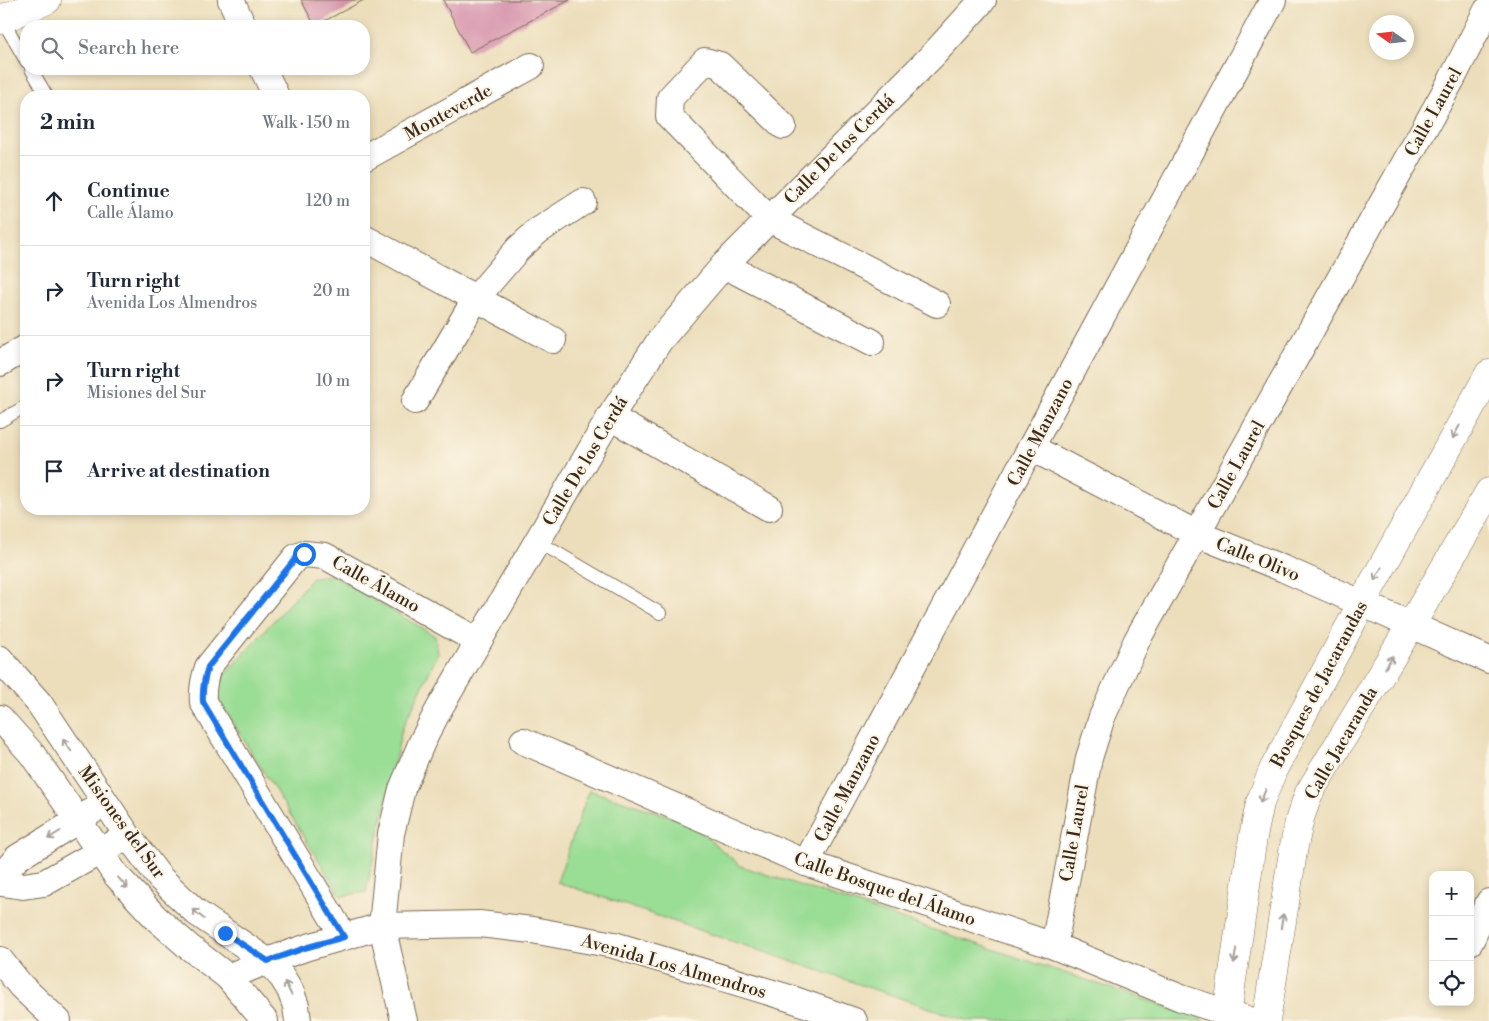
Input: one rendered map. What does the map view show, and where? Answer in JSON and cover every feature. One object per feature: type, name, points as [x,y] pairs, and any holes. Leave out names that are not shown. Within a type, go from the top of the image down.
[{"type":"street","points":[[1,19],[47,0]]},
{"type":"street","points":[[231,0],[240,20]]},
{"type":"street","name":"Calle De los Cerdá","points":[[404,1021],[382,926],[391,834],[402,789],[422,742],[478,641],[610,417],[660,340],[724,265],[934,55],[983,0]]},
{"type":"street","name":"Calle Manzano","points":[[806,864],[1273,0]]},
{"type":"street","name":"Calle Laurel","points":[[1054,946],[1089,758],[1102,717],[1136,640],[1447,88],[1481,7]]},
{"type":"street","points":[[784,126],[720,65],[713,63],[705,62],[670,98],[669,116],[769,219],[937,304]]},
{"type":"street","name":"Monteverde","points":[[370,155],[531,66]]},
{"type":"street","points":[[266,75],[273,90]]},
{"type":"street","points":[[415,401],[476,298],[518,249],[538,231],[583,202]]},
{"type":"street","points":[[370,241],[553,340]]},
{"type":"street","points":[[724,265],[872,342]]},
{"type":"street","points":[[0,363],[20,351]]},
{"type":"street","name":"Bosques de Jacarandas","points":[[1226,1017],[1253,837],[1260,803],[1273,770],[1362,603],[1480,410],[1489,374]]},
{"type":"street","points":[[610,417],[769,508]]},
{"type":"street","name":"Calle Olivo","points":[[1032,448],[1197,534],[1412,624],[1489,660]]},
{"type":"street","name":"Calle Jacaranda","points":[[1266,1021],[1294,846],[1300,818],[1309,793],[1412,624],[1489,492]]},
{"type":"street","name":"Calle Álamo","points":[[344,937],[203,702],[202,692],[208,667],[296,558],[304,554],[325,556],[478,641]]},
{"type":"street","name":"Misiones del Sur","points":[[0,659],[39,703],[128,836],[160,878],[197,913],[268,961],[290,990],[296,1006],[298,1021]]},
{"type":"street","name":"Misiones del Sur","points":[[0,718],[32,754],[116,875],[156,918],[189,947],[228,977],[265,1021]]},
{"type":"street","name":"Calle Bosque del Álamo","points":[[523,741],[806,864],[1054,946],[1226,1017],[1253,1021]]},
{"type":"street","points":[[106,802],[17,858],[10,866],[1,884],[23,886],[44,883],[128,836]]},
{"type":"street","points":[[1477,941],[1489,902]]},
{"type":"street","name":"Avenida Los Almendros","points":[[228,977],[308,947],[382,926],[479,924],[532,930],[614,946],[789,998],[854,1021]]},
{"type":"street","points":[[0,960],[21,986],[58,1021]]},
{"type":"lane","points":[[1,19],[20,51]]},
{"type":"lane","points":[[35,75],[43,90]]},
{"type":"lane","points":[[0,421],[20,409]]},
{"type":"lane","points":[[537,541],[660,613]]},
{"type":"green space","points":[[332,575],[435,636],[438,654],[402,729],[366,892],[341,896],[212,689],[313,577]]},
{"type":"green space","points":[[589,790],[688,822],[741,866],[1201,1018],[1202,1021],[968,1021],[557,882]]},
{"type":"building","points":[[301,0],[364,0],[326,20],[312,20]]},
{"type":"building","points":[[443,0],[570,0],[470,52]]},
{"type":"route","points":[[225,933],[268,961],[344,937],[203,702],[202,692],[208,667],[296,558],[304,554]]}]
